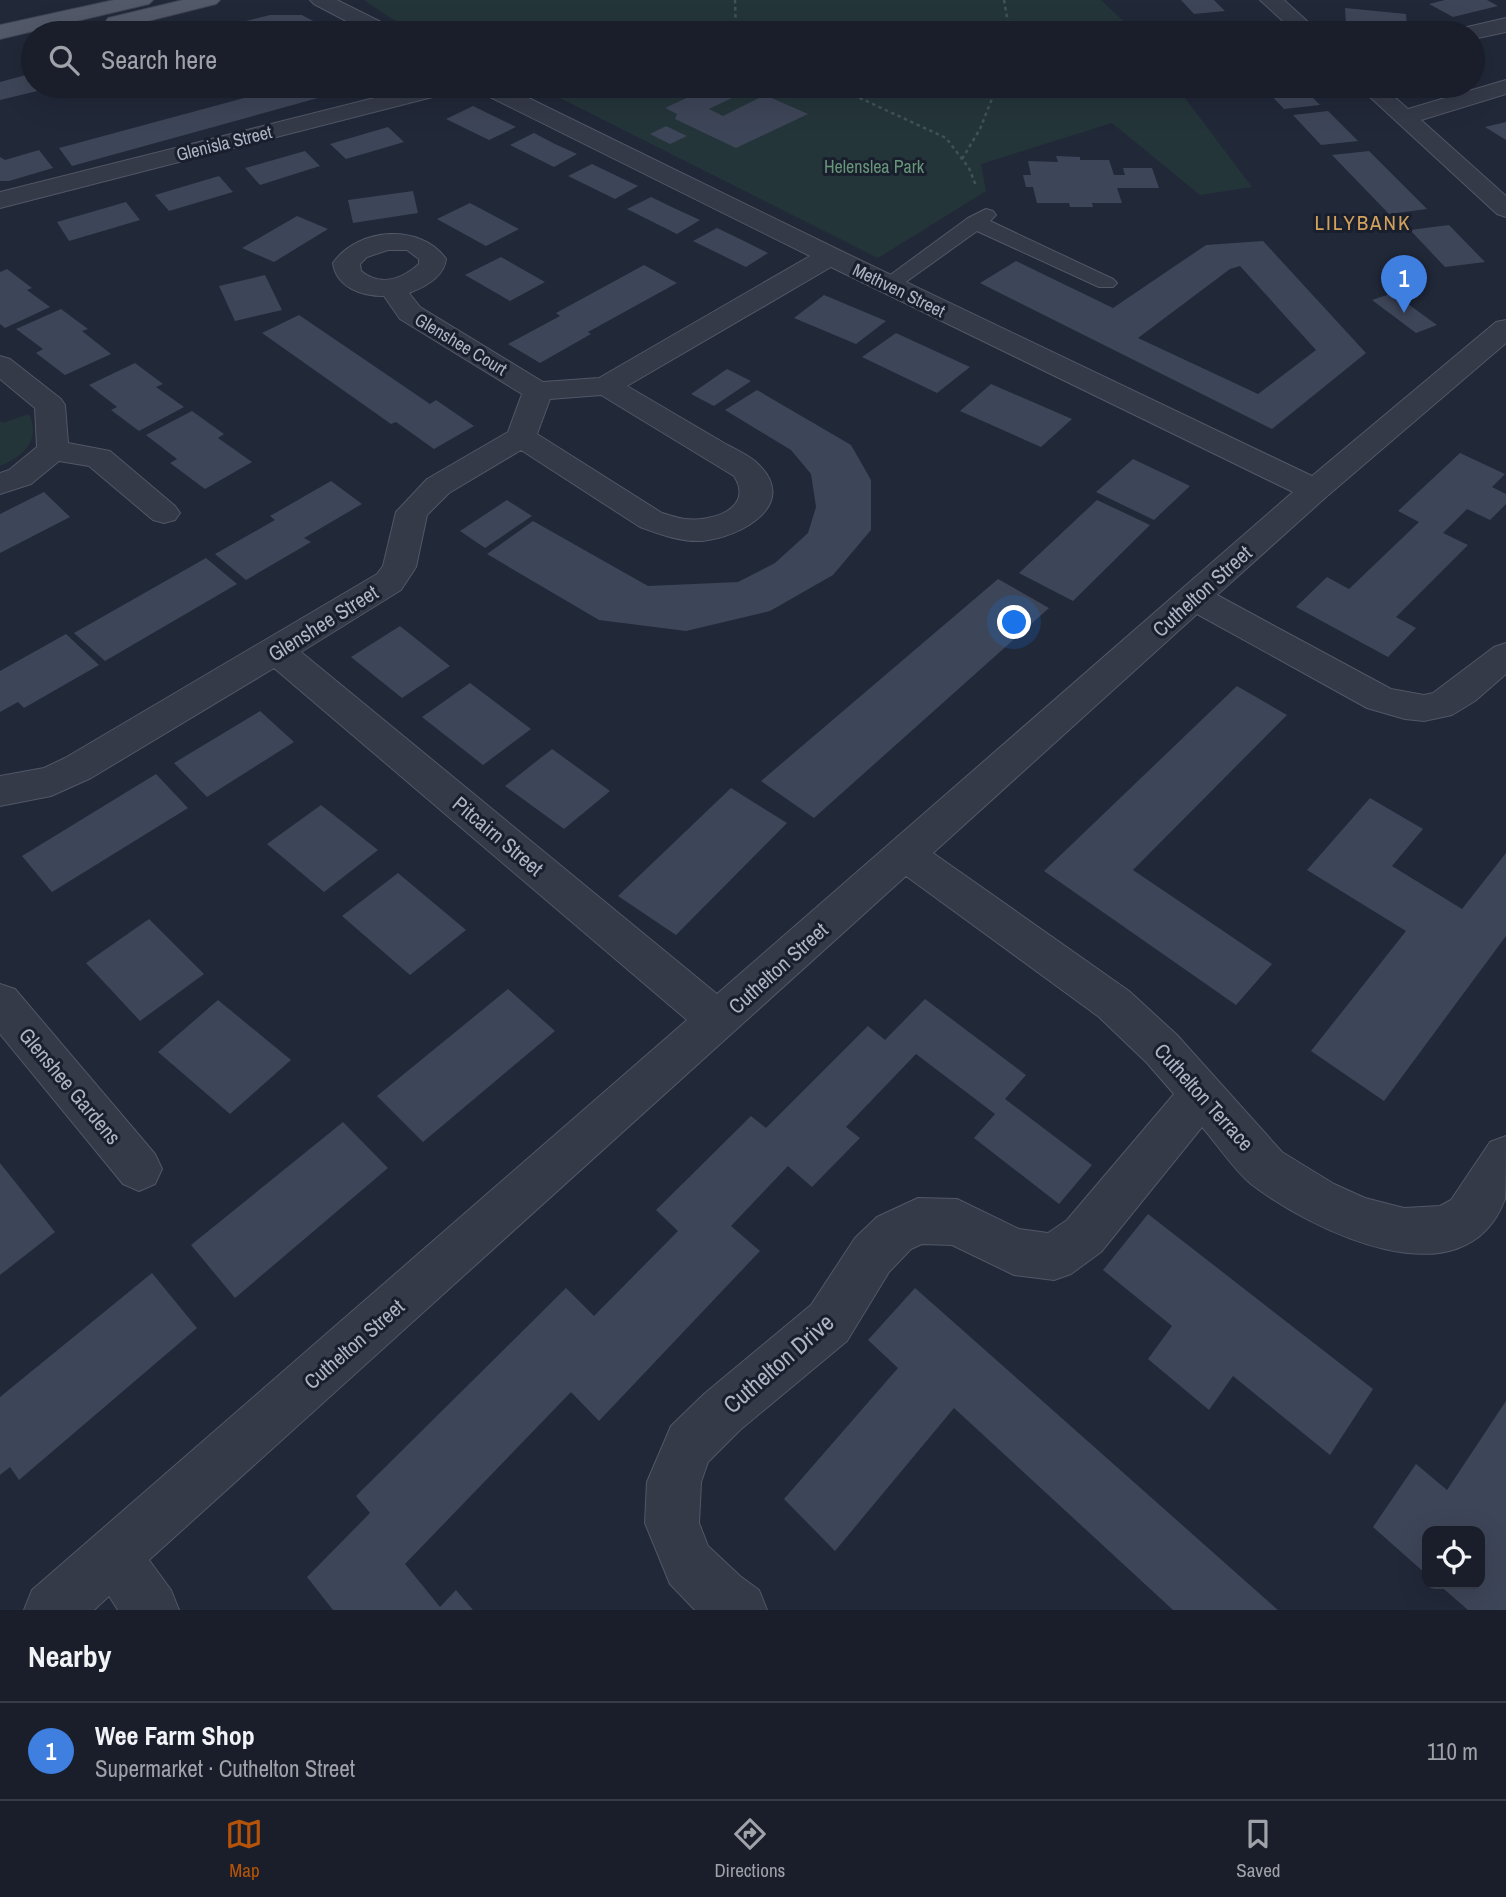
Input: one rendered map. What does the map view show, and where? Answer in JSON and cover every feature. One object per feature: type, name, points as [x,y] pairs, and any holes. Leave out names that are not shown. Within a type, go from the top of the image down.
[{"type":"main road","points":[[52,21],[142,0]]},
{"type":"main road","points":[[123,21],[209,0]]},
{"type":"main road","points":[[0,33],[21,28]]},
{"type":"main road","points":[[0,51],[21,46]]},
{"type":"street","points":[[321,0],[362,21]]},
{"type":"street","points":[[1271,0],[1295,21]]},
{"type":"street","points":[[1485,30],[1506,25]]},
{"type":"street","points":[[1485,93],[1506,87]]},
{"type":"street","name":"Glenisla Street","points":[[0,200],[401,98]]},
{"type":"street","name":"Methven Street","points":[[510,98],[1315,490]]},
{"type":"street","points":[[1383,98],[1506,209]]},
{"type":"street","points":[[1405,117],[1469,98]]},
{"type":"street","points":[[606,386],[745,469],[755,480],[759,492],[755,504],[743,516],[727,524],[688,530],[669,527],[651,520],[521,437],[538,391],[606,386],[830,256]]},
{"type":"street","name":"Glenshee Court","points":[[392,288],[410,313],[538,391]]},
{"type":"street","name":"Cuthelton Street","points":[[52,1610],[1315,490],[1506,328]]},
{"type":"street","points":[[0,365],[50,405],[53,450]]},
{"type":"street","name":"Glenshee Street","points":[[0,791],[51,781],[78,768],[376,593],[389,582],[401,560],[412,512],[423,498],[521,437]]},
{"type":"street","points":[[0,484],[20,477],[53,450],[99,458],[164,513]]},
{"type":"street","points":[[1195,598],[1380,699],[1402,706],[1428,709],[1456,699],[1506,656]]},
{"type":"street","name":"Pitcairn Street","points":[[277,652],[719,1021]]},
{"type":"street","name":"Cuthelton Terrace","points":[[906,855],[1114,1004],[1162,1049],[1266,1167],[1317,1200],[1360,1220],[1405,1231],[1445,1229],[1468,1216],[1506,1157]]},
{"type":"street","name":"Glenshee Gardens","points":[[0,1002],[139,1169]]},
{"type":"street","name":"Cuthelton Drive","points":[[739,1610],[720,1597],[689,1565],[673,1523],[674,1482],[689,1444],[722,1412],[828,1324],[872,1255],[894,1233],[918,1221],[957,1222],[1014,1252],[1054,1257],[1084,1236],[1202,1094]]},
{"type":"street","points":[[114,1556],[151,1610]]},
{"type":"lane","points":[[890,285],[981,219],[1106,283]]},
{"type":"path","points":[[735,0],[736,21]]},
{"type":"path","points":[[1004,0],[1008,21]]},
{"type":"path","points":[[862,98],[946,138],[969,168],[981,219]]},
{"type":"path","points":[[962,159],[980,129],[992,98]]},
{"type":"green space","points":[[364,0],[1101,0],[1123,21],[396,21]]},
{"type":"green space","name":"Helenslea Park","points":[[560,98],[1185,98],[1252,187],[1200,195],[1112,123],[981,164],[986,191],[878,258]]},
{"type":"green space","points":[[29,414],[33,432],[28,446],[0,466],[0,421],[3,423]]},
{"type":"building","points":[[1181,0],[1214,0],[1225,11],[1194,14]]},
{"type":"building","points":[[1445,0],[1487,0],[1498,6],[1453,17],[1429,4]]},
{"type":"building","points":[[1345,8],[1406,14],[1406,21],[1346,21]]},
{"type":"building","points":[[270,15],[302,15],[313,21],[246,21]]},
{"type":"building","points":[[21,76],[21,95],[0,100],[0,82]]},
{"type":"building","points":[[244,98],[318,98],[72,166],[59,148]]},
{"type":"building","points":[[686,98],[732,98],[709,109],[723,116],[759,98],[772,98],[808,114],[736,148],[675,119],[677,114],[665,108]]},
{"type":"building","points":[[1273,98],[1313,98],[1320,105],[1284,109]]},
{"type":"building","points":[[473,106],[516,127],[489,140],[446,119]]},
{"type":"building","points":[[1328,111],[1358,141],[1321,145],[1293,115]]},
{"type":"building","points":[[1506,122],[1506,140],[1485,127]]},
{"type":"building","points":[[666,126],[687,136],[670,144],[650,134]]},
{"type":"building","points":[[388,127],[404,142],[346,159],[330,144]]},
{"type":"building","points":[[534,133],[577,154],[554,167],[510,145]]},
{"type":"building","points":[[39,150],[53,168],[9,181],[0,181],[0,157],[5,160]]},
{"type":"building","points":[[305,151],[320,166],[260,185],[245,168]]},
{"type":"building","points":[[1369,151],[1427,209],[1389,214],[1332,155]]},
{"type":"building","points":[[1056,156],[1080,157],[1080,160],[1109,160],[1114,175],[1125,175],[1123,168],[1152,168],[1159,188],[1117,188],[1122,203],[1092,203],[1093,207],[1070,207],[1069,203],[1037,203],[1033,187],[1026,187],[1023,175],[1031,175],[1028,161],[1058,162]]},
{"type":"building","points":[[592,164],[638,186],[615,199],[568,176]]},
{"type":"building","points":[[219,176],[233,192],[169,211],[155,195]]},
{"type":"building","points":[[413,191],[418,213],[353,223],[348,200]]},
{"type":"building","points":[[651,197],[700,220],[677,234],[627,209]]},
{"type":"building","points":[[126,202],[140,220],[69,241],[57,222]]},
{"type":"building","points":[[470,203],[519,229],[486,246],[437,219]]},
{"type":"building","points":[[297,216],[328,229],[274,262],[242,248]]},
{"type":"building","points":[[1449,225],[1485,262],[1445,267],[1410,230]]},
{"type":"building","points":[[717,228],[768,253],[746,267],[693,241]]},
{"type":"building","points":[[1263,241],[1366,353],[1272,429],[980,283],[1016,261],[1113,308],[1206,245]],"holes":[[[1240,266],[1316,350],[1258,394],[1138,338],[1230,269]]]},
{"type":"building","points":[[501,257],[545,282],[510,301],[465,275]]},
{"type":"building","points":[[644,265],[677,283],[588,332],[591,334],[540,363],[508,344],[560,316],[556,313]]},
{"type":"building","points":[[7,269],[32,288],[27,290],[50,307],[5,328],[0,324],[0,272]]},
{"type":"building","points":[[265,275],[282,310],[235,321],[219,286]]},
{"type":"building","points":[[1393,293],[1437,325],[1416,333],[1372,300]]},
{"type":"building","points":[[824,295],[886,321],[856,344],[794,318]]},
{"type":"building","points":[[61,309],[88,329],[82,331],[111,354],[65,375],[36,353],[43,349],[16,329]]},
{"type":"building","points":[[299,315],[430,404],[436,400],[474,426],[434,449],[396,422],[391,424],[262,333]]},
{"type":"building","points":[[896,333],[970,367],[937,393],[862,357]]},
{"type":"building","points":[[135,363],[163,384],[156,387],[184,407],[139,431],[111,410],[117,407],[89,385]]},
{"type":"building","points":[[727,369],[751,381],[714,406],[691,394]]},
{"type":"building","points":[[991,384],[1072,419],[1041,447],[960,411]]},
{"type":"building","points":[[757,390],[851,445],[871,480],[871,530],[833,575],[770,611],[686,631],[599,620],[487,554],[533,521],[648,586],[738,582],[775,563],[808,533],[816,507],[811,474],[791,450],[725,410]]},
{"type":"building","points":[[192,411],[224,434],[218,438],[252,462],[205,489],[170,463],[177,459],[146,435]]},
{"type":"building","points":[[1460,453],[1505,474],[1492,487],[1506,494],[1506,504],[1490,520],[1467,509],[1443,533],[1468,545],[1396,617],[1416,628],[1388,657],[1296,607],[1327,577],[1349,589],[1419,522],[1398,511]]},
{"type":"building","points":[[1133,459],[1190,486],[1154,520],[1096,492]]},
{"type":"building","points":[[331,481],[362,504],[304,538],[311,542],[246,580],[215,554],[275,520],[270,516]]},
{"type":"building","points":[[44,492],[70,517],[0,553],[0,514]]},
{"type":"building","points":[[507,500],[532,516],[485,548],[460,531]]},
{"type":"building","points":[[1097,500],[1150,525],[1073,601],[1019,573]]},
{"type":"building","points":[[206,558],[237,584],[105,661],[74,633]]},
{"type":"building","points":[[998,579],[1049,608],[814,818],[761,781]]},
{"type":"building","points":[[400,626],[450,666],[402,698],[351,657]]},
{"type":"building","points":[[66,634],[99,665],[24,708],[18,702],[0,712],[0,671]]},
{"type":"building","points":[[470,683],[531,729],[483,765],[422,717]]},
{"type":"building","points":[[1237,686],[1287,715],[1133,870],[1272,964],[1236,1005],[1044,871]]},
{"type":"building","points":[[260,711],[294,742],[207,797],[174,763]]},
{"type":"building","points":[[552,749],[610,791],[564,829],[505,786]]},
{"type":"building","points":[[156,774],[188,808],[52,892],[22,856]]},
{"type":"building","points":[[731,788],[787,823],[676,935],[618,896]]},
{"type":"building","points":[[1370,798],[1423,829],[1392,866],[1462,909],[1506,853],[1506,936],[1384,1101],[1311,1051],[1406,931],[1307,870]]},
{"type":"building","points":[[321,805],[378,850],[324,892],[267,844]]},
{"type":"building","points":[[398,873],[466,930],[410,975],[342,916]]},
{"type":"building","points":[[149,919],[204,974],[140,1021],[86,963]]},
{"type":"building","points":[[508,989],[555,1031],[423,1142],[377,1096]]},
{"type":"building","points":[[925,999],[1026,1075],[1005,1099],[1092,1165],[1059,1204],[974,1138],[995,1114],[916,1054],[846,1127],[860,1138],[812,1187],[788,1166],[731,1226],[760,1251],[599,1421],[571,1392],[405,1564],[440,1607],[456,1590],[473,1610],[333,1610],[307,1577],[370,1513],[356,1496],[566,1288],[594,1316],[678,1231],[656,1210],[751,1116],[766,1128],[868,1026],[885,1040]]},
{"type":"building","points":[[218,1000],[291,1060],[230,1114],[158,1052]]},
{"type":"building","points":[[343,1122],[388,1168],[235,1298],[191,1245]]},
{"type":"building","points":[[0,1163],[55,1232],[0,1275]]},
{"type":"building","points":[[1148,1214],[1373,1389],[1330,1455],[1233,1376],[1209,1410],[1148,1359],[1172,1326],[1103,1270]]},
{"type":"building","points":[[152,1273],[197,1328],[19,1480],[10,1467],[0,1475],[0,1397]]},
{"type":"building","points":[[915,1288],[1278,1610],[1173,1610],[954,1408],[835,1551],[784,1499],[898,1368],[868,1340]]},
{"type":"building","points":[[1506,1401],[1506,1610],[1468,1610],[1444,1589],[1485,1589],[1485,1526],[1422,1526],[1422,1571],[1373,1527],[1416,1464],[1447,1490]]},
{"type":"place","name":"Wee Farm Shop","points":[[1404,313]]},
{"type":"district","name":"LILYBANK","points":[[1363,222]]}]
